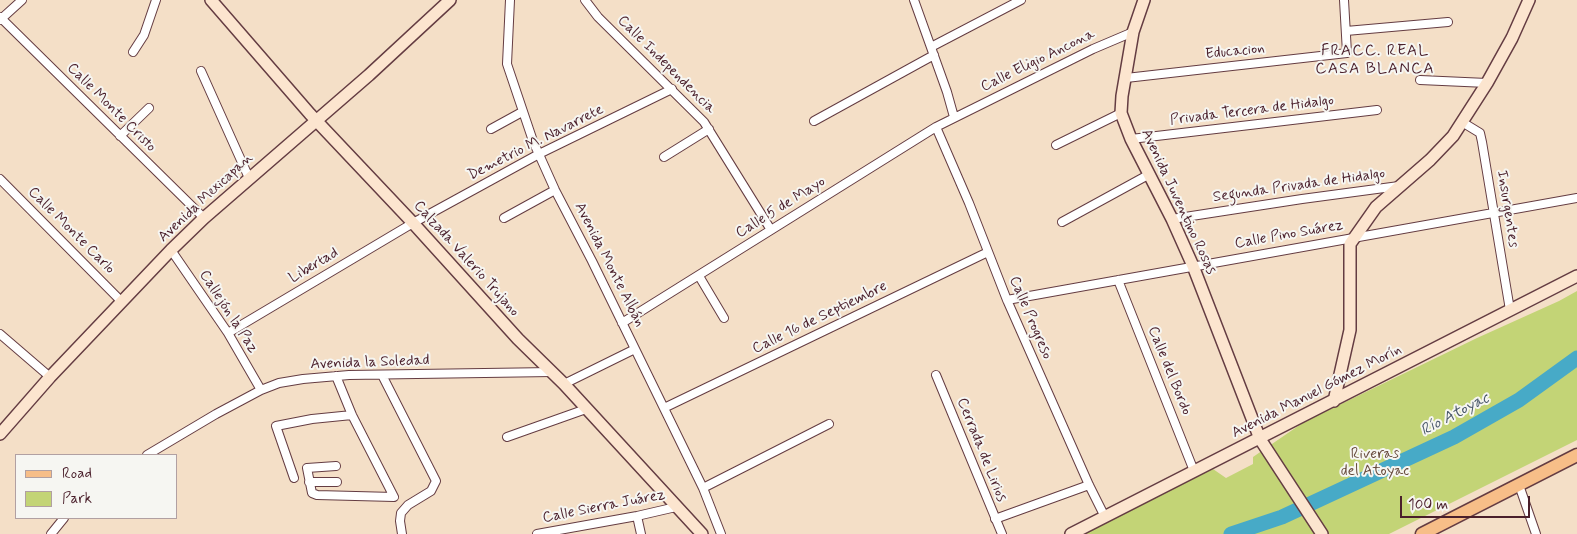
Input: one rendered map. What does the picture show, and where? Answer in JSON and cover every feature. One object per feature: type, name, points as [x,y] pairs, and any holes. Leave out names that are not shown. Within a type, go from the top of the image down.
[{"type":"main road","points":[[1422,534],[1577,455]]},
{"type":"street","points":[[0,19],[22,0]]},
{"type":"street","points":[[133,52],[144,35],[156,0]]},
{"type":"street","name":"Calzada Valerio Trujano","points":[[211,0],[316,120],[414,223],[518,339],[564,384],[702,534]]},
{"type":"street","name":"Avenida Mexicapan","points":[[0,434],[50,377],[204,218],[369,75],[450,0]]},
{"type":"street","name":"Avenida Monte Albán","points":[[510,0],[508,64],[522,112],[555,190],[703,488],[721,534]]},
{"type":"street","name":"Calle Independencia","points":[[585,0],[598,17],[672,89],[709,129],[771,230]]},
{"type":"street","points":[[914,0],[954,116]]},
{"type":"street","points":[[931,46],[1021,0]]},
{"type":"street","name":"Avenida Juventino Rosas","points":[[1144,0],[1133,32],[1122,96],[1121,113],[1148,175],[1172,219],[1194,266],[1263,443],[1322,534]]},
{"type":"street","points":[[1344,0],[1346,31],[1448,22]]},
{"type":"street","points":[[1334,401],[1350,330],[1350,244],[1376,207],[1430,160],[1453,136],[1487,83],[1512,38],[1529,0]]},
{"type":"street","name":"Calle Monte Cristo","points":[[0,19],[204,218]]},
{"type":"street","name":"Educacion","points":[[1126,78],[1347,53],[1346,31]]},
{"type":"street","name":"Calle Eligio Ancona","points":[[954,116],[1093,49],[1133,32]]},
{"type":"street","points":[[814,122],[934,55]]},
{"type":"street","points":[[201,70],[249,178]]},
{"type":"street","points":[[1420,80],[1487,83]]},
{"type":"street","name":"Demetrio M. Navarrete","points":[[414,223],[539,154],[672,89]]},
{"type":"street","points":[[120,136],[149,108]]},
{"type":"street","name":"Privada Tercera de Hidalgo","points":[[1131,139],[1377,110]]},
{"type":"street","points":[[491,129],[522,112]]},
{"type":"street","points":[[1056,145],[1121,113]]},
{"type":"street","name":"Calle 5 de Mayo","points":[[622,324],[954,116]]},
{"type":"street","name":"Insurgentes","points":[[1462,122],[1480,133],[1510,310]]},
{"type":"street","name":"Calle Progreso","points":[[936,127],[962,185],[1006,300],[1105,517]]},
{"type":"street","points":[[664,157],[709,129]]},
{"type":"street","points":[[1062,222],[1148,175]]},
{"type":"street","name":"Calle Monte Carlo","points":[[0,179],[122,302]]},
{"type":"street","name":"Segunda Privada de Hidalgo","points":[[1172,219],[1401,186]]},
{"type":"street","points":[[504,218],[555,190]]},
{"type":"street","name":"Calle Pino Suárez","points":[[1006,300],[1577,198]]},
{"type":"street","name":"Libertad","points":[[228,333],[414,223]]},
{"type":"street","name":"Callejón la Paz","points":[[171,250],[228,333],[261,390]]},
{"type":"street","name":"Calle 16 de Septiembre","points":[[664,408],[988,252]]},
{"type":"street","points":[[699,276],[724,318]]},
{"type":"street","name":"Avenida Manuel Gómez Morín","points":[[1071,534],[1194,471],[1263,443],[1334,401],[1577,276]]},
{"type":"street","name":"Calle del Bordo","points":[[1118,280],[1194,471]]},
{"type":"street","points":[[0,334],[50,377]]},
{"type":"street","points":[[564,384],[635,349]]},
{"type":"street","name":"Avenida la Soledad","points":[[149,454],[261,390],[279,383],[336,376],[552,372]]},
{"type":"street","points":[[382,375],[436,481],[431,491],[408,504],[401,513],[402,534]]},
{"type":"street","name":"Cerrada de Lirios","points":[[936,375],[1002,534]]},
{"type":"street","points":[[336,376],[352,415],[394,497],[317,495],[312,493],[307,468],[336,466]]},
{"type":"street","points":[[507,437],[586,409]]},
{"type":"street","points":[[294,478],[276,426],[312,419],[352,415]]},
{"type":"street","points":[[703,488],[829,424]]},
{"type":"street","points":[[309,482],[337,482]]},
{"type":"street","points":[[995,519],[1089,485]]},
{"type":"street","points":[[1519,485],[1536,534]]},
{"type":"street","name":"Calle Sierra Juárez","points":[[537,534],[576,530],[676,507]]},
{"type":"street","points":[[637,516],[641,534]]},
{"type":"street","points":[[51,534],[63,519]]},
{"type":"green space","name":"Riveras del Atoyac","points":[[1577,291],[1577,440],[1389,534],[1083,534],[1137,505],[1213,469],[1226,478],[1253,464],[1253,457],[1304,422]]},
{"type":"waterway","name":"Río Atoyac","points":[[1231,534],[1282,517],[1454,437],[1519,400],[1577,358]]},
{"type":"district","name":"FRACC. REAL CASA BLANCA","points":[[1375,61]]}]
